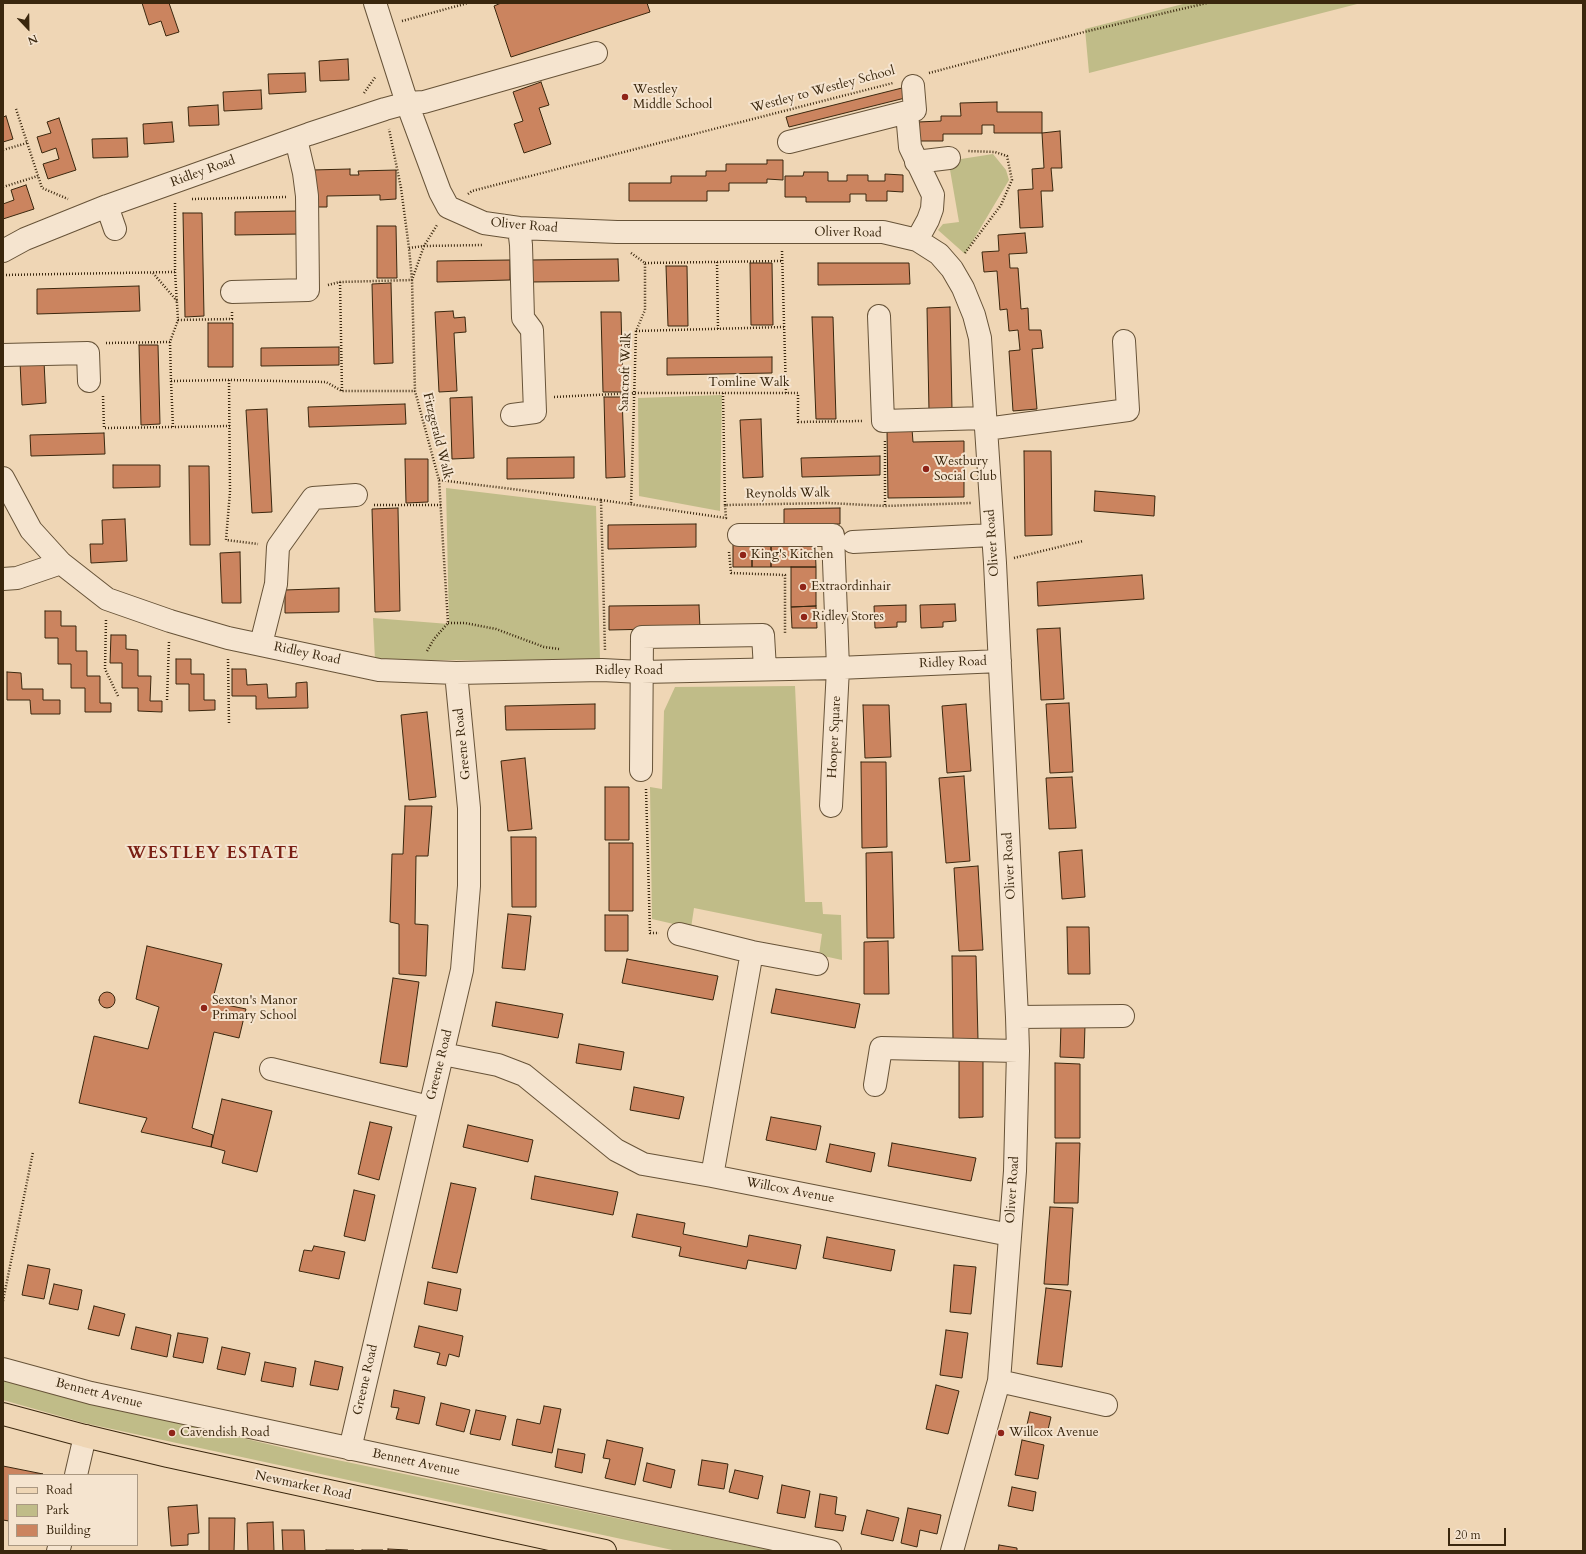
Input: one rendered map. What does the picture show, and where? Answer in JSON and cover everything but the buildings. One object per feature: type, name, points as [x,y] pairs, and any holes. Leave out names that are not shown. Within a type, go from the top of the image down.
[{"type":"main road","name":"Newmarket Road","points":[[3,1414],[84,1436],[168,1456],[605,1551]]},
{"type":"street","points":[[375,3],[407,103],[440,192],[448,207]]},
{"type":"street","name":"Ridley Road","points":[[3,250],[25,239],[107,206],[384,109],[407,103],[424,102],[596,53]]},
{"type":"street","points":[[789,142],[915,110],[911,81]]},
{"type":"street","points":[[907,113],[910,147],[933,195],[932,209],[917,240]]},
{"type":"street","points":[[232,292],[308,290],[307,196],[304,173],[296,139]]},
{"type":"street","points":[[916,162],[949,158]]},
{"type":"street","points":[[107,206],[115,229]]},
{"type":"street","name":"Oliver Road","points":[[448,207],[484,222],[519,228],[617,232],[883,232],[917,240],[939,254],[952,269],[963,288],[974,315],[980,338],[995,563],[1018,1051],[1015,1171],[998,1381],[952,1551]]},
{"type":"street","points":[[512,415],[535,412],[532,330],[522,318],[521,245],[519,228]]},
{"type":"street","points":[[879,316],[883,421],[986,424],[1128,410],[1124,340]]},
{"type":"street","points":[[3,355],[88,353],[89,381]]},
{"type":"street","name":"Ridley Road","points":[[3,478],[31,530],[61,563],[107,599],[170,622],[228,638],[379,670],[456,673],[602,670],[641,672],[838,668],[1000,661]]},
{"type":"street","points":[[278,547],[313,498],[356,495]]},
{"type":"street","name":"Hooper Square","points":[[732,537],[833,534],[838,668],[831,806]]},
{"type":"street","points":[[853,542],[992,535]]},
{"type":"street","name":"Ridley Road","points":[[261,644],[276,584],[278,547]]},
{"type":"street","points":[[3,579],[17,578],[61,563]]},
{"type":"street","points":[[641,770],[642,637],[763,635],[765,669]]},
{"type":"street","name":"Greene Road","points":[[350,1449],[462,970],[470,886],[469,808],[456,673]]},
{"type":"street","points":[[679,934],[752,952],[817,964]]},
{"type":"street","points":[[712,1176],[752,952]]},
{"type":"street","points":[[1017,1017],[1123,1016]]},
{"type":"street","points":[[875,1085],[881,1048],[1018,1051]]},
{"type":"street","name":"Willcox Avenue","points":[[443,1054],[498,1065],[524,1075],[616,1150],[643,1164],[712,1176],[1010,1235]]},
{"type":"street","points":[[271,1069],[429,1107]]},
{"type":"street","name":"Bennett Avenue","points":[[3,1369],[91,1393],[830,1551]]},
{"type":"street","points":[[998,1381],[1106,1405]]},
{"type":"street","points":[[76,1474],[84,1436]]},
{"type":"path","points":[[402,21],[468,3]]},
{"type":"path","name":"Westley to Westley School","points":[[448,207],[472,191],[911,81],[1084,32],[1208,3]]},
{"type":"path","points":[[363,94],[379,72]]},
{"type":"path","points":[[16,109],[42,188],[69,199]]},
{"type":"path","points":[[308,290],[340,282],[412,280],[402,188],[384,109]]},
{"type":"path","points":[[3,150],[27,143]]},
{"type":"path","points":[[949,158],[964,151],[995,152],[1006,156],[1012,180],[1001,205],[952,269]]},
{"type":"path","points":[[3,187],[38,176]]},
{"type":"path","points":[[172,183],[176,200],[175,272],[178,320],[170,342],[173,427]]},
{"type":"path","points":[[190,199],[307,196]]},
{"type":"path","name":"Fitzgerald Walk","points":[[425,672],[427,650],[434,639],[448,623],[439,480],[415,391],[412,280],[424,246],[448,207]]},
{"type":"path","points":[[617,232],[618,245],[645,263],[782,261]]},
{"type":"path","points":[[781,233],[786,393]]},
{"type":"path","points":[[717,262],[718,329]]},
{"type":"path","name":"Sancroft Walk","points":[[631,505],[636,331],[645,310],[645,263]]},
{"type":"path","points":[[153,272],[177,301]]},
{"type":"path","points":[[3,275],[175,272]]},
{"type":"path","points":[[340,282],[342,391]]},
{"type":"path","points":[[178,320],[232,319],[232,292]]},
{"type":"path","points":[[636,331],[784,327]]},
{"type":"path","points":[[88,353],[105,344],[170,342]]},
{"type":"path","points":[[171,381],[228,380],[326,382],[342,391],[415,391]]},
{"type":"path","points":[[228,380],[230,492],[226,540],[278,547]]},
{"type":"path","points":[[89,381],[103,382],[104,428],[230,426]]},
{"type":"path","name":"Tomline Walk","points":[[534,398],[635,393],[798,393],[798,422],[883,421]]},
{"type":"path","points":[[723,393],[726,518],[732,537],[731,573],[785,575],[785,637]]},
{"type":"path","points":[[883,421],[885,426],[885,506]]},
{"type":"path","points":[[439,480],[601,500],[726,518]]},
{"type":"path","points":[[356,495],[368,505],[441,505]]},
{"type":"path","points":[[601,500],[605,650],[602,670]]},
{"type":"path","name":"Reynolds Walk","points":[[726,505],[829,503],[885,506],[990,502]]},
{"type":"path","points":[[995,563],[1083,541]]},
{"type":"path","points":[[107,599],[105,669],[118,696]]},
{"type":"path","points":[[167,700],[170,622]]},
{"type":"path","points":[[228,638],[229,724]]},
{"type":"path","points":[[641,770],[646,785],[650,933],[679,934]]},
{"type":"path","points":[[3,1301],[33,1152]]},
{"type":"green space","points":[[1187,3],[1361,3],[1089,73],[1085,29]]},
{"type":"green space","points":[[993,154],[1006,170],[1009,180],[965,254],[938,230],[943,224],[959,222],[949,164],[961,159]]},
{"type":"green space","points":[[722,395],[720,511],[639,496],[638,398]]},
{"type":"green space","points":[[446,488],[596,506],[600,660],[375,660],[373,618],[449,624]]},
{"type":"green space","points":[[795,686],[805,902],[822,902],[823,914],[841,915],[842,960],[819,955],[822,934],[694,908],[691,928],[652,919],[650,787],[662,789],[664,711],[675,687]]},
{"type":"green space","points":[[3,1381],[318,1456],[774,1551],[677,1551],[84,1423],[3,1400]]},
{"type":"place","name":"Westley Middle School","points":[[625,97]]},
{"type":"place","name":"Westbury Social Club","points":[[926,469]]},
{"type":"place","name":"King's Kitchen","points":[[743,555]]},
{"type":"place","name":"Extraordinhair","points":[[803,587]]},
{"type":"place","name":"Ridley Stores","points":[[804,617]]},
{"type":"place","name":"Sexton's Manor Primary School","points":[[204,1008]]},
{"type":"place","name":"Cavendish Road","points":[[172,1433]]},
{"type":"place","name":"Willcox Avenue","points":[[1001,1433]]},
{"type":"district","name":"WESTLEY ESTATE","points":[[213,854]]}]
